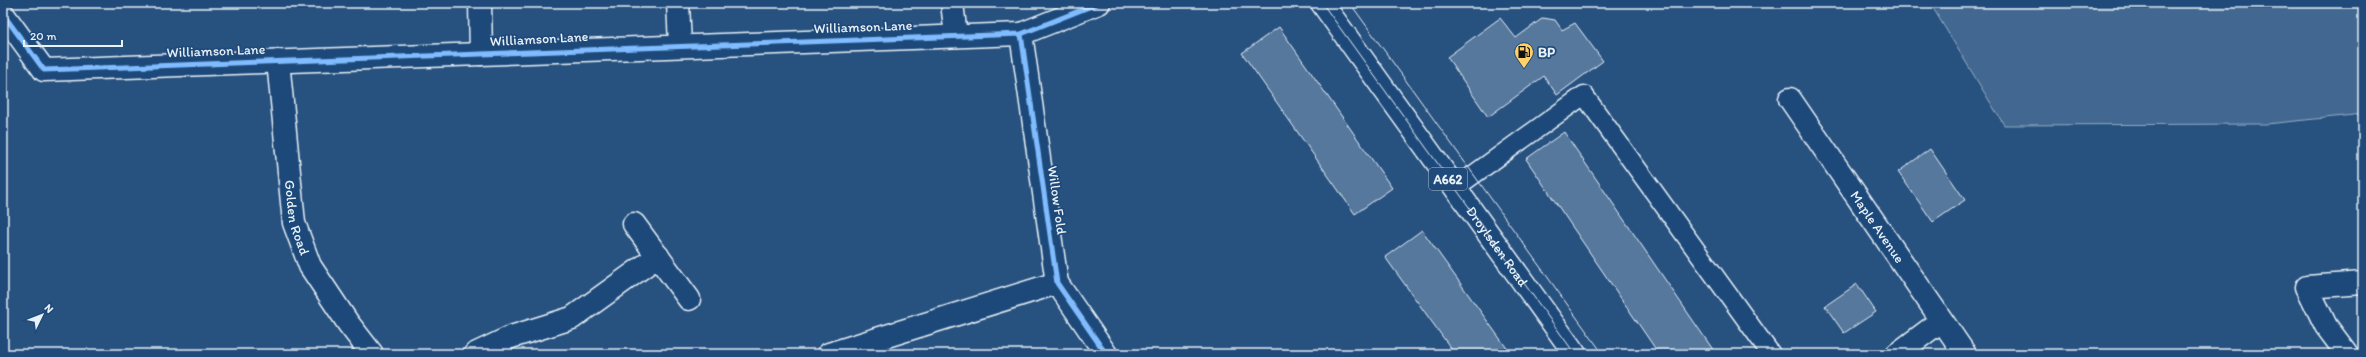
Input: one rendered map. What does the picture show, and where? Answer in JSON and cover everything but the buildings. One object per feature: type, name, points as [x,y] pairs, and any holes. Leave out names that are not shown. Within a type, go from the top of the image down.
[{"type":"street","points":[[480,3],[481,54]]},
{"type":"street","points":[[678,3],[680,45]]},
{"type":"street","points":[[952,3],[956,36]]},
{"type":"street","name":"Williamson Lane","points":[[3,14],[44,70],[680,45],[1021,34],[1099,3]]},
{"type":"street","name":"Droylsden Road","points":[[1322,3],[1575,354]]},
{"type":"street","name":"Willow Fold","points":[[1021,34],[1057,284],[1106,354]]},
{"type":"street","name":"Golden Road","points":[[278,61],[294,223],[310,266],[348,323],[372,354]]},
{"type":"street","name":"Maple Avenue","points":[[1790,99],[1965,354]]},
{"type":"street","points":[[634,224],[689,299]]},
{"type":"street","points":[[475,354],[510,337],[544,328],[572,318],[658,256]]},
{"type":"street","points":[[2347,354],[2326,326],[2307,287],[2363,283]]},
{"type":"street","points":[[830,354],[1057,284]]},
{"type":"street","points":[[1896,354],[1941,321]]},
{"type":"lane","points":[[1455,188],[1584,95],[1771,354]]},
{"type":"shaded area","points":[[1930,3],[2363,3],[2363,114],[2267,124],[2004,125]]},
{"type":"tram line","points":[[1322,3],[1575,354]]},
{"type":"tram line","points":[[1350,3],[1603,354]]},
{"type":"cycle path","points":[[3,14],[44,70],[1021,34],[1099,3]]},
{"type":"cycle path","points":[[1021,34],[1057,283],[1106,354]]},
{"type":"place","name":"BP","points":[[1524,69]]}]
